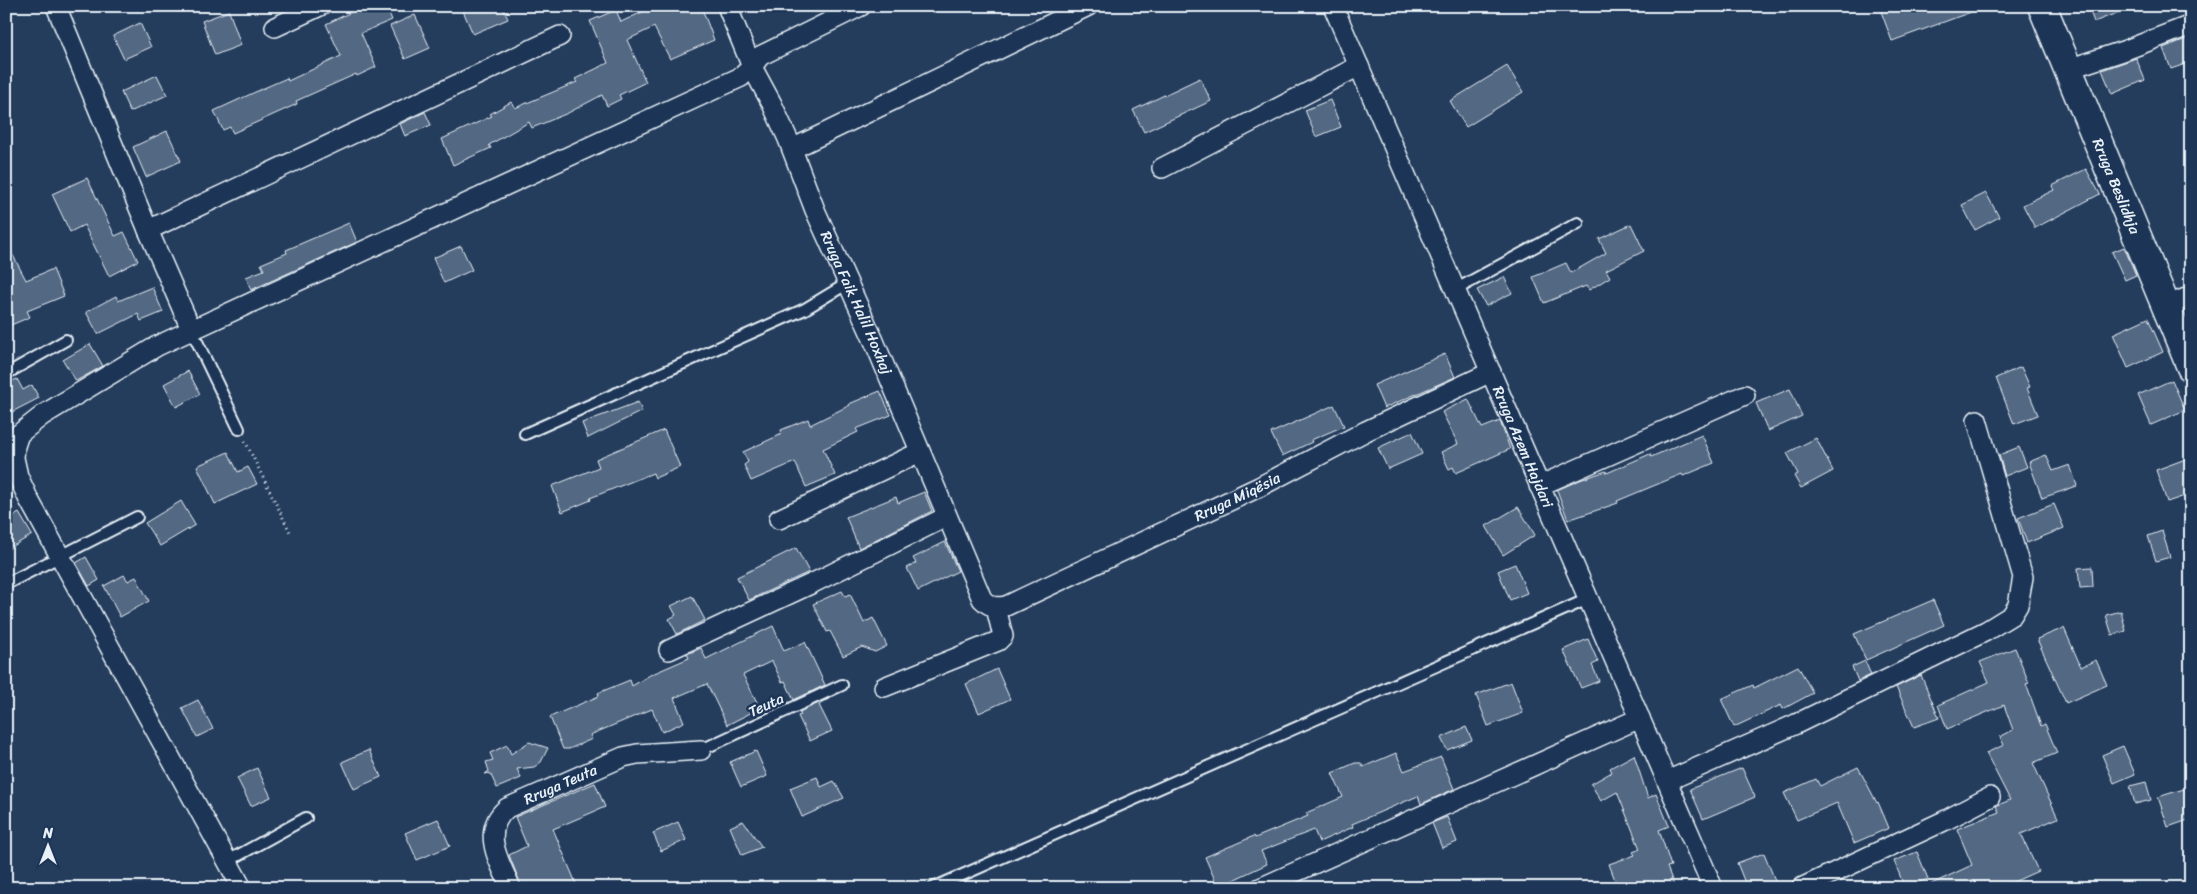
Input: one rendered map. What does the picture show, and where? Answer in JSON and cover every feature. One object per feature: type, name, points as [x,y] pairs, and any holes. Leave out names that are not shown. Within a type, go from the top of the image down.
[{"type":"main road","name":"Rruga Beslidhja","points":[[2042,6],[2191,366]]},
{"type":"street","points":[[56,6],[191,329]]},
{"type":"street","points":[[275,27],[320,6]]},
{"type":"street","name":"Rruga Faik Halil Hoxhaj","points":[[727,6],[752,67],[772,104],[792,150],[815,210],[920,452],[946,517],[1003,631],[1003,636],[998,642],[884,687]]},
{"type":"street","points":[[242,888],[28,498],[18,476],[14,458],[19,434],[28,426],[157,346],[741,77],[760,56],[773,48],[861,6]]},
{"type":"street","points":[[792,150],[1088,6]]},
{"type":"street","name":"Rruga Azem Hajdari","points":[[1333,6],[1713,888]]},
{"type":"street","points":[[2068,69],[2123,51],[2191,25]]},
{"type":"street","points":[[148,230],[560,36]]},
{"type":"street","points":[[1162,168],[1359,66]]},
{"type":"street","points":[[2166,306],[2191,296]]},
{"type":"street","name":"Rruga Miqësia","points":[[989,604],[1006,606],[1259,487],[1366,431],[1491,372]]},
{"type":"street","points":[[1539,486],[1745,395]]},
{"type":"street","points":[[1667,781],[1805,720],[1986,632],[2012,615],[2018,605],[2023,577],[1977,420]]},
{"type":"street","points":[[779,519],[920,452]]},
{"type":"street","points":[[669,650],[813,584],[946,517]]},
{"type":"street","points":[[1260,888],[1640,718]]},
{"type":"street","name":"Rruga Teuta","points":[[511,888],[495,853],[493,839],[498,815],[507,808],[623,757],[637,754],[701,750]]},
{"type":"street","points":[[1801,888],[1944,821],[1990,797]]},
{"type":"lane","points":[[1455,290],[1578,223]]},
{"type":"lane","points":[[525,434],[805,309],[848,284]]},
{"type":"lane","points":[[191,329],[239,429]]},
{"type":"lane","points":[[6,374],[66,340]]},
{"type":"lane","points":[[6,460],[18,476]]},
{"type":"lane","points":[[6,584],[137,517]]},
{"type":"lane","points":[[933,888],[1588,599]]},
{"type":"lane","name":"Teuta","points":[[701,750],[842,685]]},
{"type":"lane","points":[[228,861],[306,818]]},
{"type":"path","points":[[239,429],[292,534]]},
{"type":"building","points":[[364,6],[386,6],[392,20],[361,33],[376,67],[296,101],[297,104],[233,133],[230,127],[223,130],[214,111],[287,78],[288,81],[341,56],[326,24]]},
{"type":"building","points":[[461,6],[502,6],[508,19],[473,34]]},
{"type":"building","points":[[655,6],[701,6],[714,40],[670,59],[654,27],[627,40],[646,82],[619,95],[621,99],[607,106],[602,95],[568,113],[532,128],[529,122],[489,145],[491,148],[453,165],[442,139],[492,116],[490,114],[511,102],[515,108],[577,82],[575,79],[608,63],[590,21],[616,10],[621,22]]},
{"type":"building","points":[[1879,6],[1982,6],[1982,8],[1892,41]]},
{"type":"building","points":[[2088,6],[2132,6],[2132,7],[2094,22]]},
{"type":"building","points":[[229,11],[241,45],[215,55],[202,21]]},
{"type":"building","points":[[415,15],[430,48],[405,59],[390,26]]},
{"type":"building","points":[[140,23],[151,47],[124,59],[113,36]]},
{"type":"building","points":[[2186,39],[2191,53],[2191,62],[2171,69],[2163,48]]},
{"type":"building","points":[[2136,58],[2145,80],[2112,94],[2102,70]]},
{"type":"building","points":[[1507,66],[1523,92],[1466,127],[1450,101]]},
{"type":"building","points":[[157,75],[167,95],[130,112],[121,92]]},
{"type":"building","points":[[1200,78],[1211,101],[1144,132],[1133,110]]},
{"type":"building","points":[[1330,100],[1341,127],[1316,137],[1305,110]]},
{"type":"building","points":[[425,112],[431,125],[405,136],[400,124]]},
{"type":"building","points":[[167,131],[181,161],[146,177],[133,147]]},
{"type":"building","points":[[2086,169],[2100,194],[2035,228],[2023,205],[2054,190],[2052,186]]},
{"type":"building","points":[[87,178],[115,236],[124,232],[138,261],[109,276],[84,225],[70,232],[52,194]]},
{"type":"building","points":[[1986,193],[1999,217],[1975,230],[1962,205]]},
{"type":"building","points":[[349,223],[357,242],[251,290],[246,277],[264,270],[261,264],[287,253],[286,250]]},
{"type":"building","points":[[1631,224],[1644,251],[1606,270],[1610,277],[1589,290],[1586,286],[1544,303],[1533,277],[1566,263],[1571,273],[1606,253],[1599,239]]},
{"type":"building","points":[[6,242],[26,280],[53,269],[64,296],[27,311],[30,317],[6,327]]},
{"type":"building","points":[[461,246],[472,270],[444,283],[433,258]]},
{"type":"building","points":[[2124,247],[2136,275],[2125,280],[2112,252]]},
{"type":"building","points":[[1504,277],[1512,293],[1486,306],[1477,290]]},
{"type":"building","points":[[152,287],[163,312],[141,321],[138,314],[98,334],[86,312],[116,296],[118,301]]},
{"type":"building","points":[[2148,318],[2163,352],[2128,368],[2113,334]]},
{"type":"building","points":[[90,344],[103,366],[76,381],[63,360]]},
{"type":"building","points":[[1445,354],[1455,377],[1384,408],[1374,385]]},
{"type":"building","points":[[2021,367],[2030,387],[2027,388],[2038,415],[2014,424],[1996,378]]},
{"type":"building","points":[[188,371],[200,394],[176,407],[164,384]]},
{"type":"building","points":[[17,379],[23,390],[32,385],[39,398],[6,415],[6,384]]},
{"type":"building","points":[[2172,380],[2185,410],[2151,425],[2138,395]]},
{"type":"building","points":[[1790,389],[1802,416],[1768,431],[1756,403]]},
{"type":"building","points":[[880,391],[891,415],[856,429],[858,432],[823,449],[835,475],[806,487],[795,462],[751,481],[744,465],[748,462],[743,452],[782,434],[781,430],[808,419],[810,425],[849,404]]},
{"type":"building","points":[[1468,399],[1482,428],[1500,421],[1510,449],[1456,473],[1453,467],[1449,469],[1441,452],[1458,444],[1442,412]]},
{"type":"building","points":[[638,402],[642,411],[588,438],[582,423]]},
{"type":"building","points":[[1334,405],[1344,426],[1311,440],[1312,442],[1282,456],[1271,433]]},
{"type":"building","points":[[664,430],[680,467],[655,478],[653,473],[590,498],[591,500],[562,512],[552,486],[599,467],[596,459]]},
{"type":"building","points":[[1412,432],[1422,454],[1388,469],[1378,448]]},
{"type":"building","points":[[1702,435],[1714,463],[1617,501],[1618,503],[1568,520],[1557,490],[1606,471],[1607,473],[1650,454],[1651,457]]},
{"type":"building","points":[[1816,438],[1833,471],[1801,488],[1794,476],[1798,474],[1787,453]]},
{"type":"building","points":[[2019,447],[2027,467],[2005,476],[1999,455]]},
{"type":"building","points":[[228,452],[238,472],[248,467],[257,484],[215,504],[197,466]]},
{"type":"building","points":[[2046,455],[2053,471],[2070,465],[2077,486],[2042,498],[2029,462]]},
{"type":"building","points":[[2191,457],[2191,494],[2167,502],[2156,470]]},
{"type":"building","points":[[924,492],[932,511],[859,548],[846,517],[896,497],[898,503]]},
{"type":"building","points":[[181,501],[195,525],[160,546],[145,523]]},
{"type":"building","points":[[2054,504],[2064,528],[2027,543],[2018,518]]},
{"type":"building","points":[[1518,507],[1535,535],[1503,555],[1486,526]]},
{"type":"building","points":[[19,513],[32,535],[6,550],[6,521]]},
{"type":"building","points":[[2162,531],[2170,557],[2156,561],[2148,536]]},
{"type":"building","points":[[945,542],[958,571],[918,591],[907,568],[916,563],[913,558]]},
{"type":"building","points":[[796,548],[809,572],[749,600],[737,577]]},
{"type":"building","points":[[86,557],[99,580],[89,586],[76,563]]},
{"type":"building","points":[[1515,564],[1527,593],[1510,600],[1498,571]]},
{"type":"building","points":[[2092,567],[2093,587],[2080,588],[2078,568]]},
{"type":"building","points":[[124,575],[128,581],[136,577],[149,601],[120,617],[104,586]]},
{"type":"building","points":[[842,591],[845,596],[850,594],[864,623],[873,618],[887,646],[875,652],[862,647],[843,656],[830,631],[827,632],[813,604]]},
{"type":"building","points":[[692,596],[705,620],[677,634],[669,619],[676,615],[671,606]]},
{"type":"building","points":[[1933,600],[1944,625],[1866,660],[1854,634]]},
{"type":"building","points":[[2121,611],[2126,631],[2112,635],[2106,615]]},
{"type":"building","points":[[773,626],[784,651],[805,642],[825,685],[794,700],[785,681],[782,682],[772,661],[743,675],[760,708],[727,725],[707,684],[674,698],[684,722],[662,732],[652,709],[590,735],[592,739],[569,749],[563,749],[550,717],[599,696],[598,693],[630,680],[632,686],[650,675],[689,658],[687,654],[701,648],[706,659]]},
{"type":"building","points":[[2064,628],[2081,667],[2096,660],[2107,685],[2066,703],[2037,639]]},
{"type":"building","points":[[1588,639],[1598,662],[1592,665],[1599,681],[1581,688],[1563,650]]},
{"type":"building","points":[[2015,648],[2029,683],[2026,684],[2041,726],[2045,724],[2057,753],[2033,763],[2058,818],[2021,834],[2038,871],[2000,888],[1923,888],[1972,865],[1957,829],[1999,812],[1996,806],[2010,800],[1986,753],[2004,745],[2000,737],[2013,730],[2004,705],[1947,729],[1938,705],[1989,682],[1980,662]]},
{"type":"building","points":[[1865,661],[1871,675],[1858,681],[1852,667]]},
{"type":"building","points":[[1798,666],[1813,693],[1783,709],[1781,705],[1734,727],[1721,699],[1753,685],[1754,688]]},
{"type":"building","points":[[997,669],[1010,699],[979,713],[966,684]]},
{"type":"building","points":[[1921,675],[1939,718],[1914,727],[1896,687]]},
{"type":"building","points":[[1511,682],[1523,713],[1488,726],[1476,695]]},
{"type":"building","points":[[830,698],[819,705],[832,731],[810,741],[798,716],[801,715],[799,712]]},
{"type":"building","points":[[198,700],[213,729],[197,737],[182,708]]},
{"type":"building","points":[[1466,727],[1472,740],[1447,750],[1441,738]]},
{"type":"building","points":[[529,742],[548,748],[541,762],[534,767],[517,769],[521,778],[497,788],[490,773],[485,774],[489,771],[486,762],[493,760],[490,753],[507,745],[511,754]]},
{"type":"building","points":[[2123,746],[2135,774],[2114,783],[2102,755]]},
{"type":"building","points":[[369,750],[381,777],[354,789],[342,762]]},
{"type":"building","points":[[756,751],[767,776],[741,787],[730,762]]},
{"type":"building","points":[[1396,753],[1404,771],[1441,757],[1454,789],[1421,804],[1418,796],[1352,824],[1353,827],[1319,842],[1314,830],[1261,851],[1267,864],[1218,887],[1205,857],[1308,816],[1306,813],[1343,797],[1332,773],[1355,763],[1361,763],[1363,767]]},
{"type":"building","points":[[1634,755],[1648,798],[1656,794],[1669,826],[1659,830],[1671,866],[1667,867],[1675,888],[1618,888],[1609,864],[1635,855],[1633,852],[1640,849],[1617,792],[1601,801],[1591,784],[1612,772],[1610,768]]},
{"type":"building","points":[[1858,767],[1878,802],[1889,828],[1854,843],[1837,803],[1797,820],[1784,793],[1816,779],[1820,786]]},
{"type":"building","points":[[257,768],[271,797],[251,806],[237,778]]},
{"type":"building","points":[[1742,768],[1755,797],[1703,819],[1690,789]]},
{"type":"building","points":[[817,777],[821,787],[834,781],[844,798],[802,817],[790,788]]},
{"type":"building","points":[[2146,782],[2151,800],[2135,804],[2130,786]]},
{"type":"building","points":[[595,783],[605,807],[553,829],[578,888],[522,888],[509,855],[527,846],[515,817]]},
{"type":"building","points":[[2184,789],[2191,809],[2191,819],[2168,827],[2158,797]]},
{"type":"building","points":[[1447,817],[1457,842],[1442,848],[1432,823]]},
{"type":"building","points":[[438,819],[450,846],[417,860],[405,833]]},
{"type":"building","points":[[743,821],[762,847],[742,855],[730,827]]},
{"type":"building","points":[[678,822],[686,840],[661,851],[653,833]]},
{"type":"building","points":[[1917,852],[1928,879],[1905,888],[1894,861]]},
{"type":"building","points":[[1764,853],[1776,883],[1763,888],[1747,888],[1737,863]]}]
